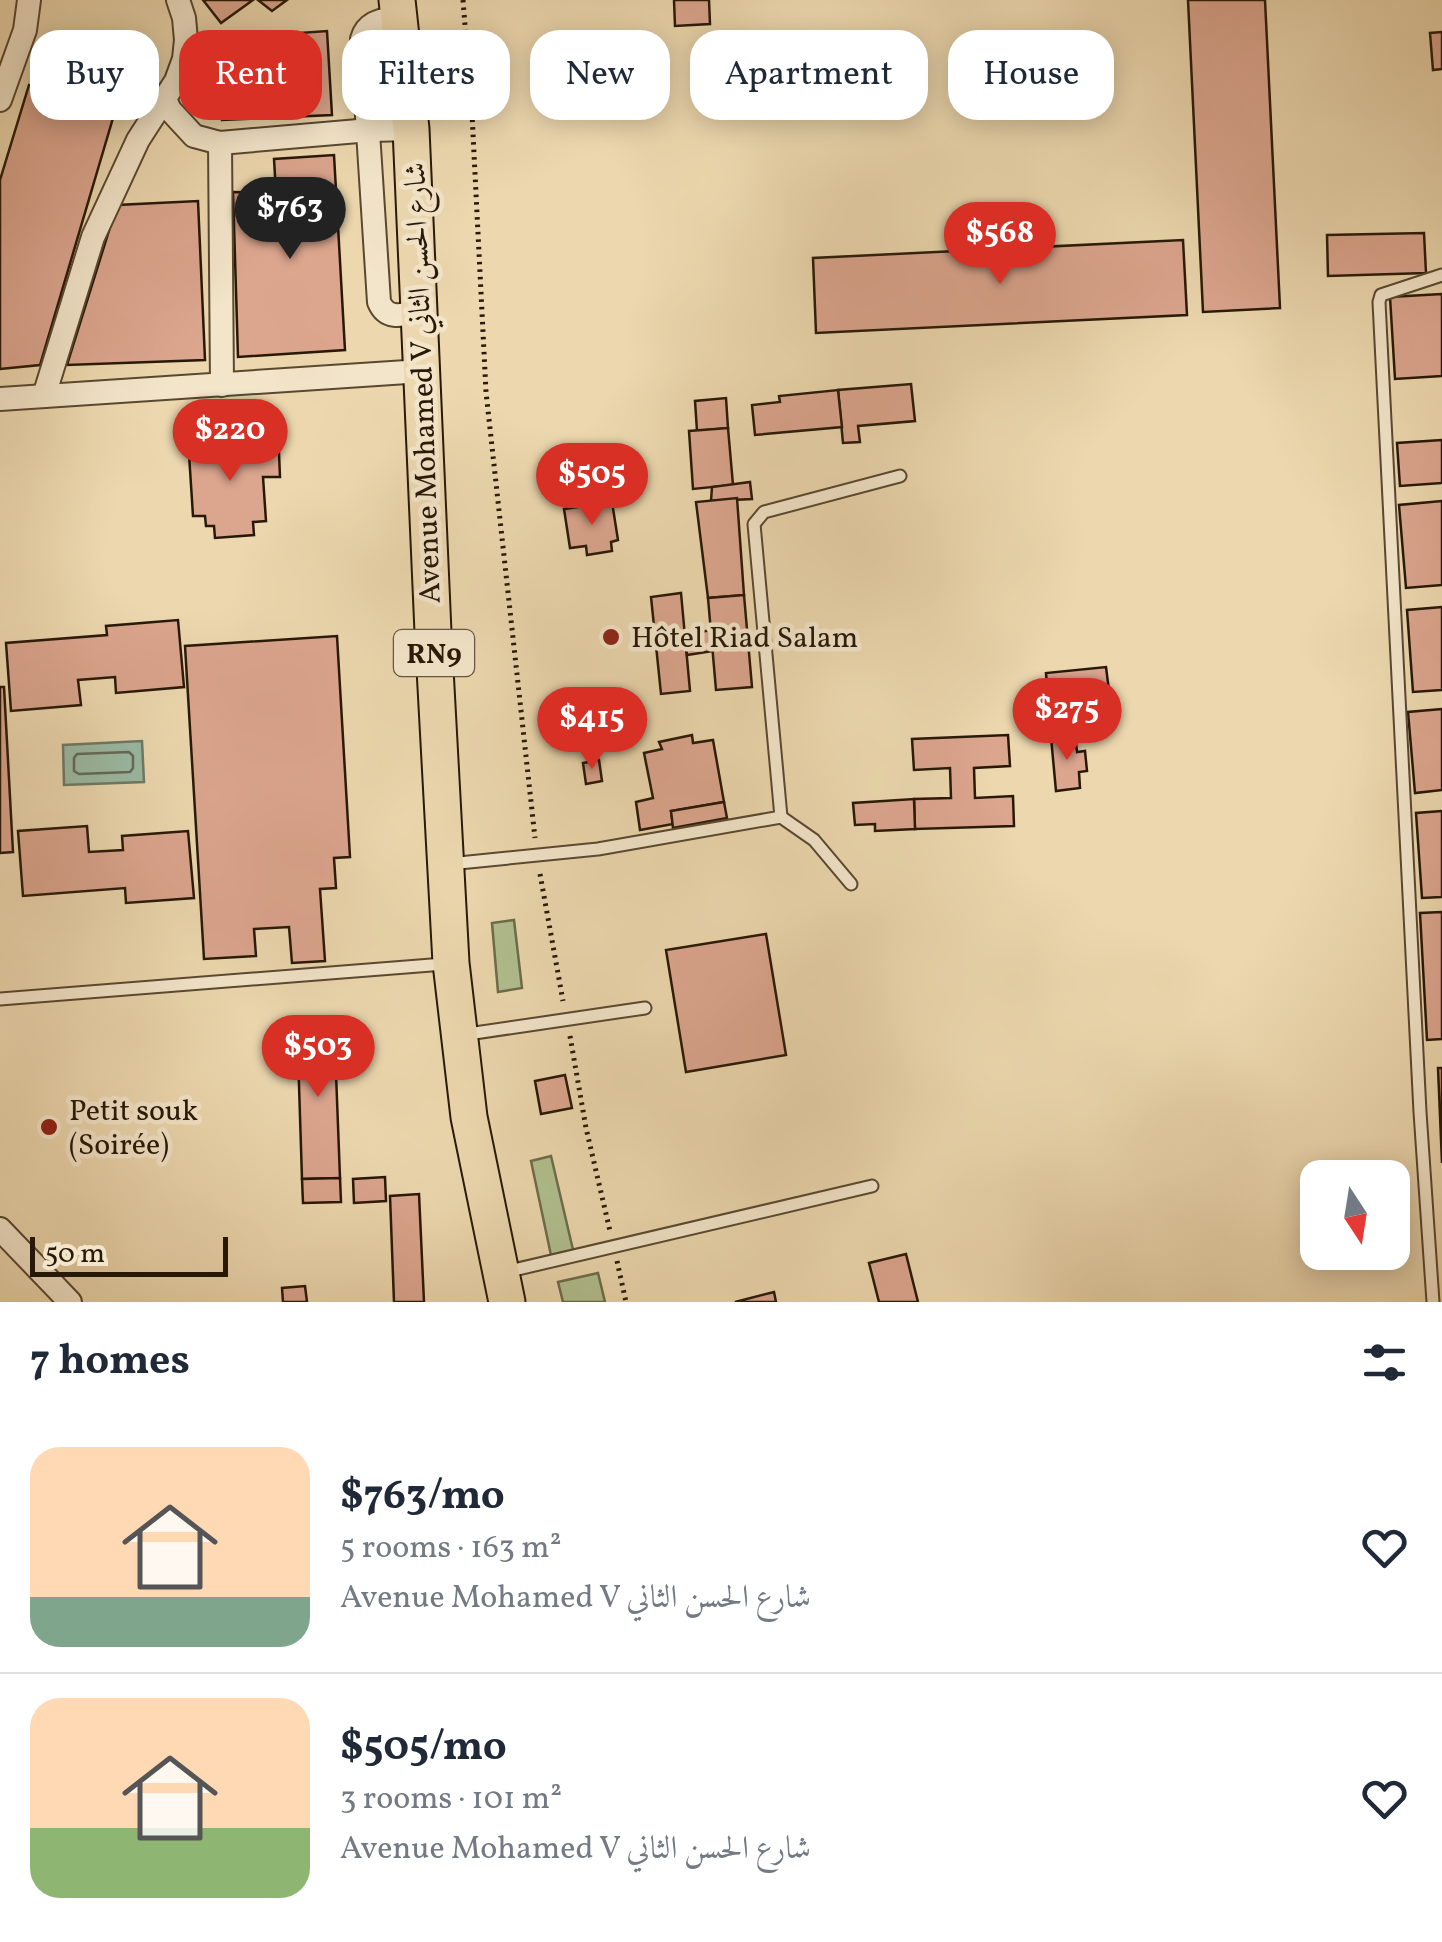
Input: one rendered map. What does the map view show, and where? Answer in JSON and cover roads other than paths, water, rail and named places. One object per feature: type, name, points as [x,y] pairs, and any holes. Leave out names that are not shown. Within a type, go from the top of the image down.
[{"type":"main road","name":"Avenue Mohamed V شارع الحسن الثاني","points":[[398,8],[411,129],[451,964],[476,1153],[504,1288]]},
{"type":"street","points":[[0,100],[25,30],[29,0]]},
{"type":"street","points":[[44,396],[93,238],[138,140],[176,81],[184,59],[184,18],[178,0]]},
{"type":"street","points":[[398,8],[364,33],[379,302],[384,312],[392,315],[420,311]]},
{"type":"street","points":[[165,99],[194,136],[220,143],[411,129]]},
{"type":"street","points":[[220,143],[222,385]]},
{"type":"street","points":[[0,399],[422,371]]},
{"type":"street","points":[[0,1229],[70,1302]]},
{"type":"lane","points":[[1433,1302],[1379,302],[1381,295],[1442,274]]},
{"type":"lane","points":[[781,817],[754,524],[764,512],[900,476]]},
{"type":"lane","points":[[445,864],[598,849],[781,817],[814,840],[852,884]]},
{"type":"lane","points":[[0,998],[451,964]]},
{"type":"lane","points":[[458,1036],[645,1008]]},
{"type":"lane","points":[[504,1288],[614,1247],[872,1186]]},
{"type":"water","points":[[142,741],[144,782],[64,785],[63,745]]},
{"type":"place","name":"Hôtel Riad Salam","points":[[611,637]]},
{"type":"place","name":"Petit souk (Soirée)","points":[[49,1127]]}]
